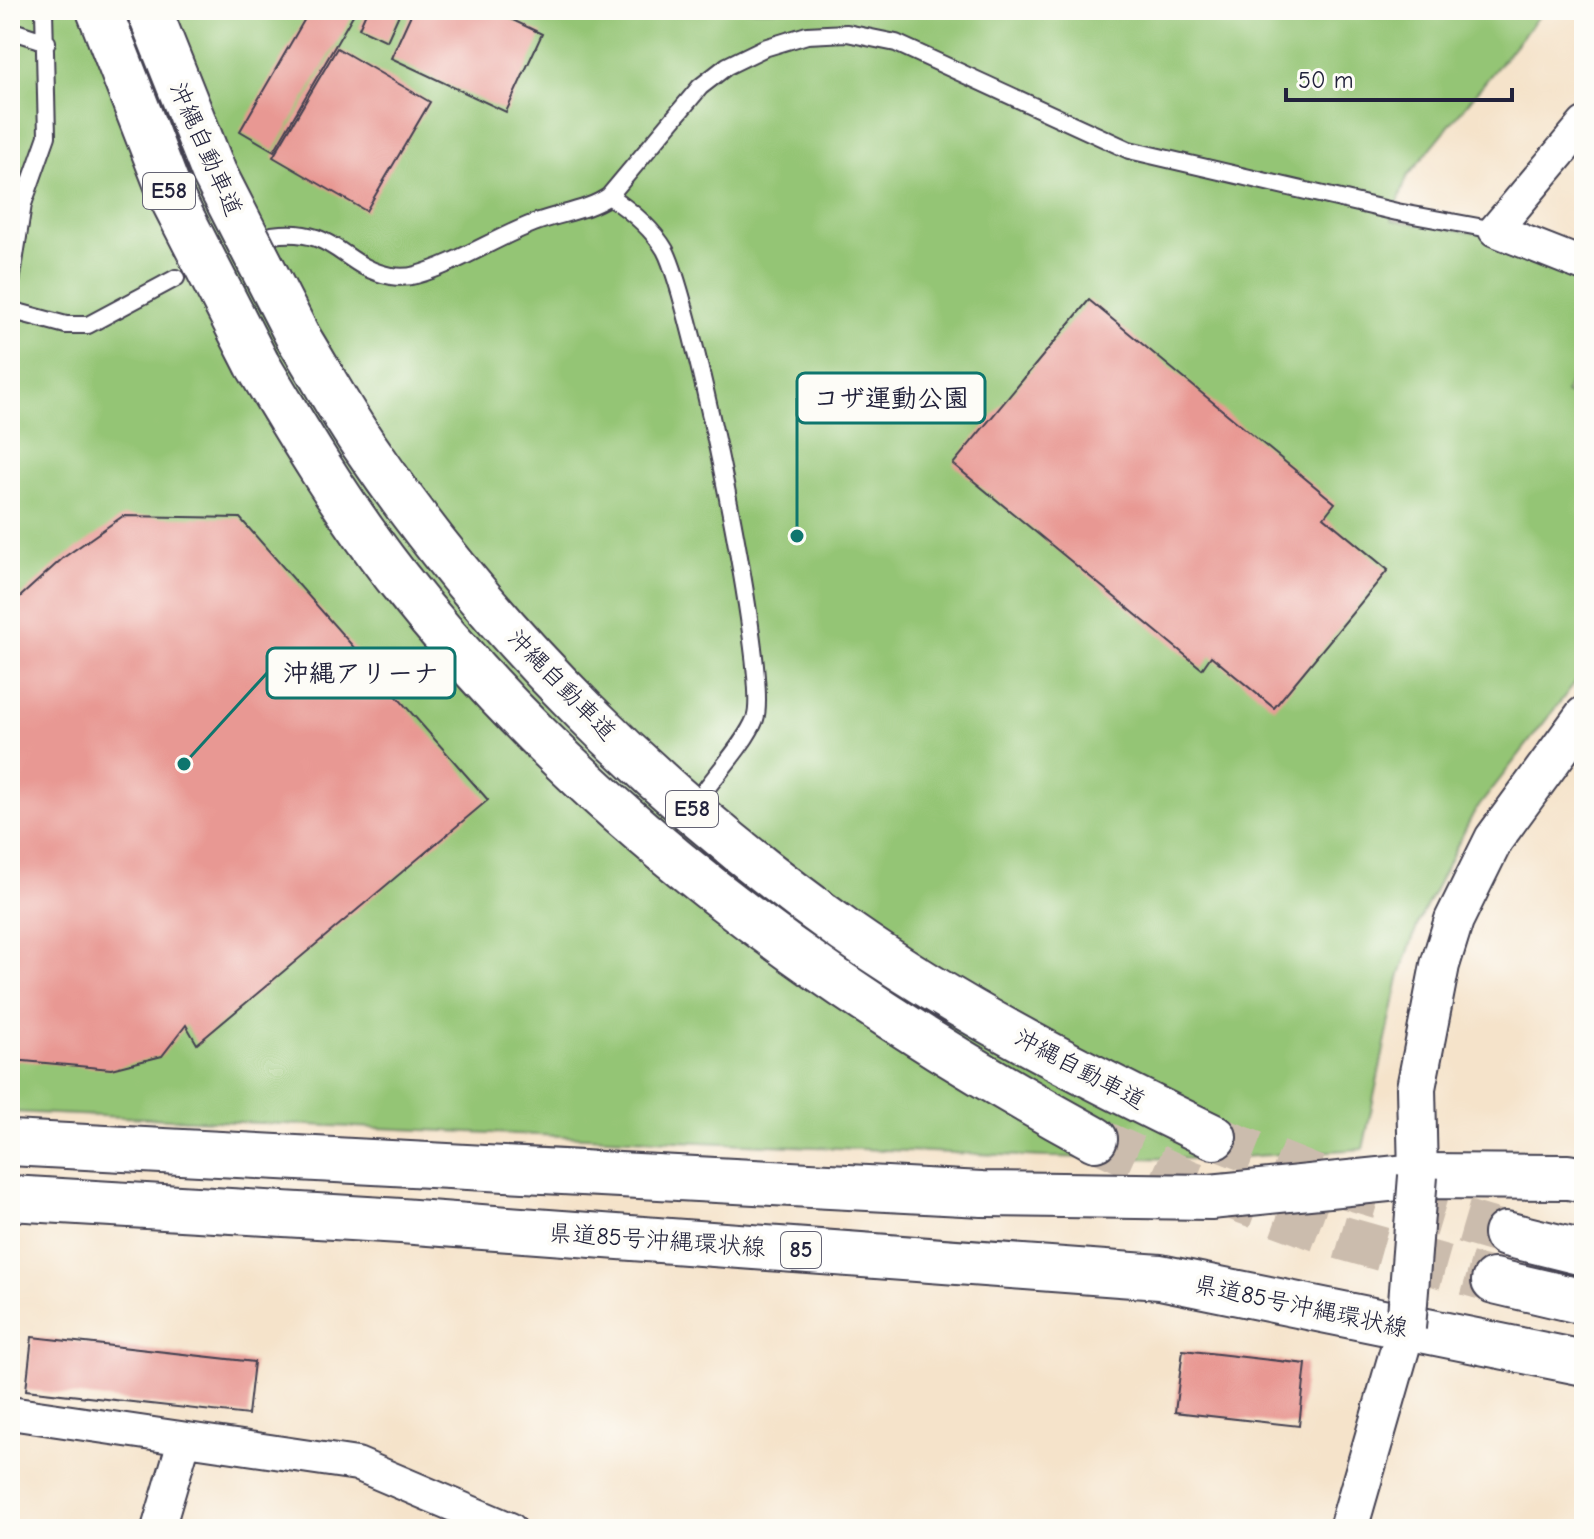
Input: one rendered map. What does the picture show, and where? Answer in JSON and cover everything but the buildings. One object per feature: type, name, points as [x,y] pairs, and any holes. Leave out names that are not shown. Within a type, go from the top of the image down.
[{"type":"main road","name":"沖縄自動車道","points":[[99,10],[172,198],[257,364],[324,477],[395,575],[478,675],[589,786],[707,887],[818,969],[925,1041],[1095,1139]]},
{"type":"main road","name":"沖縄自動車道","points":[[149,10],[214,173],[298,337],[365,448],[437,544],[518,641],[625,751],[737,848],[846,932],[969,1009],[1110,1087],[1214,1137]]},
{"type":"main road","points":[[10,1143],[982,1194],[1210,1197],[1418,1176],[1568,1177],[1584,1180]]},
{"type":"main road","name":"県道85号沖縄環状線","points":[[10,1198],[401,1221],[1160,1277],[1584,1363]]},
{"type":"main road","points":[[1506,1234],[1584,1253]]},
{"type":"main road","points":[[1494,1281],[1584,1302]]},
{"type":"street","points":[[1584,124],[1495,230],[1584,265]]},
{"type":"street","points":[[1348,1529],[1406,1328],[1418,1176],[1416,1088],[1440,965],[1454,920],[1494,839],[1584,716]]},
{"type":"street","points":[[10,1413],[184,1441],[357,1464],[510,1529]]},
{"type":"street","points":[[158,1529],[184,1441]]},
{"type":"lane","points":[[10,289],[23,204],[47,136],[44,10]]},
{"type":"lane","points":[[10,30],[47,42]]},
{"type":"lane","points":[[272,235],[299,232],[330,243],[366,267],[391,276],[414,275],[536,223],[596,204],[609,196],[700,87],[727,66],[764,48],[807,35],[847,33],[896,43],[1129,150],[1397,212],[1495,230]]},
{"type":"lane","points":[[609,196],[635,214],[665,250],[682,298],[712,421],[758,672],[755,719],[706,789]]},
{"type":"lane","points":[[10,310],[66,325],[88,325],[176,278]]},
{"type":"green space","points":[[10,10],[1544,10],[1407,177],[1392,220],[1494,236],[1584,275],[1584,345],[1566,393],[1584,401],[1584,671],[1473,814],[1419,921],[1399,978],[1363,1149],[1210,1159],[1046,1157],[10,1112]]},
{"type":"tunnel","points":[[1214,1137],[1323,1180],[1506,1234]]},
{"type":"tunnel","points":[[1095,1139],[1190,1182],[1339,1237],[1494,1281]]},
{"type":"place","name":"コザ運動公園","points":[[797,536]]},
{"type":"place","name":"沖縄アリーナ","points":[[184,764]]}]
